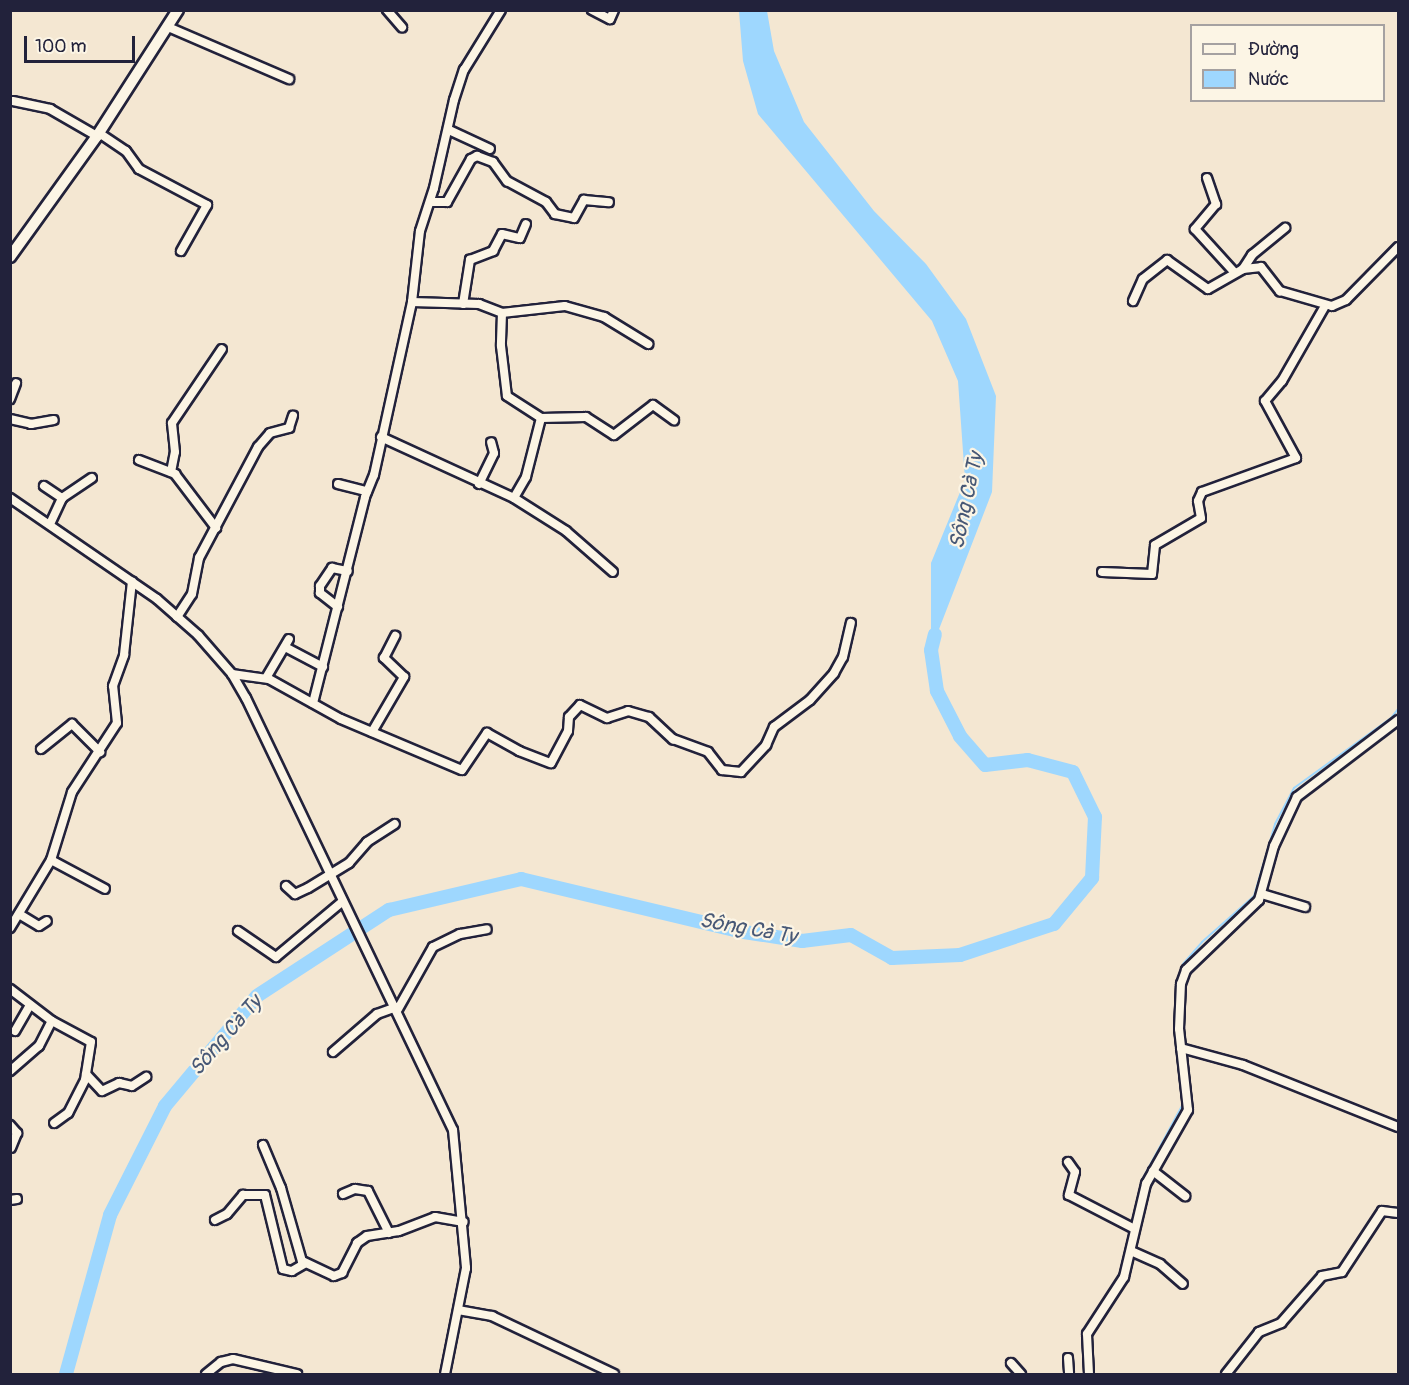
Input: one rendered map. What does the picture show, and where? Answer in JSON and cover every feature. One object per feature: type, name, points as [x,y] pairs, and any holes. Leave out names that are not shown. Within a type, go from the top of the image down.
[{"type":"street","points":[[10,257],[98,135],[178,10]]},
{"type":"street","points":[[387,10],[402,27]]},
{"type":"street","points":[[313,703],[381,437],[411,302],[420,231],[464,70],[501,10]]},
{"type":"street","points":[[592,10],[610,19],[614,10]]},
{"type":"street","points":[[168,27],[289,79]]},
{"type":"street","points":[[13,101],[50,109],[126,151],[139,170],[208,206],[181,250]]},
{"type":"street","points":[[449,130],[490,149]]},
{"type":"street","points":[[429,202],[447,202],[467,166],[477,156],[494,162],[509,183],[546,202],[555,214],[574,218],[584,200],[609,202]]},
{"type":"street","points":[[1207,178],[1216,204],[1195,229],[1235,273]]},
{"type":"street","points":[[463,304],[470,260],[493,251],[502,234],[520,238],[526,224]]},
{"type":"street","points":[[1243,269],[1252,255],[1285,228]]},
{"type":"street","points":[[1133,301],[1143,279],[1164,260],[1206,288],[1243,269],[1264,267],[1277,290],[1325,306],[1346,300],[1398,247]]},
{"type":"street","points":[[411,302],[482,305],[502,313],[565,306],[604,317],[648,344]]},
{"type":"street","points":[[1102,572],[1152,574],[1155,545],[1201,518],[1198,501],[1202,492],[1296,459],[1264,405],[1325,306]]},
{"type":"street","points":[[502,313],[501,346],[507,396],[541,418],[586,417],[614,435],[653,405],[674,420]]},
{"type":"street","points":[[171,472],[175,452],[172,423],[222,348]]},
{"type":"street","points":[[10,399],[16,383]]},
{"type":"street","points":[[177,617],[192,594],[199,558],[258,447],[270,433],[289,428],[293,416]]},
{"type":"street","points":[[514,498],[528,470],[541,418]]},
{"type":"street","points":[[10,420],[31,424],[54,420]]},
{"type":"street","points":[[381,437],[479,484],[514,498],[566,531],[613,573]]},
{"type":"street","points":[[479,484],[494,453],[491,442]]},
{"type":"street","points":[[139,460],[171,472],[216,528]]},
{"type":"street","points":[[50,524],[62,498],[92,478]]},
{"type":"street","points":[[338,484],[367,490]]},
{"type":"street","points":[[44,486],[62,498]]},
{"type":"street","points":[[10,498],[132,581],[177,617],[232,674],[397,1008],[453,1130],[464,1222],[466,1268],[444,1374]]},
{"type":"street","points":[[338,606],[320,593],[321,586],[332,568],[348,571]]},
{"type":"street","points":[[10,928],[51,860],[72,792],[100,752],[118,720],[113,686],[124,655],[132,581]]},
{"type":"street","points":[[232,674],[266,678],[372,732],[462,770],[487,733],[549,764],[568,731],[574,708],[580,705],[607,718],[628,711],[643,714],[673,739],[708,752],[723,770],[741,772],[762,750],[774,727],[810,700],[834,673],[843,657],[851,623]]},
{"type":"street","points":[[372,732],[404,677],[384,658],[395,636]]},
{"type":"street","points":[[266,678],[287,643],[323,667]]},
{"type":"street","points":[[1089,1374],[1087,1334],[1124,1276],[1131,1251],[1131,1227],[1153,1171],[1188,1110],[1181,1048],[1180,999],[1186,970],[1262,894],[1274,846],[1293,802],[1398,720]]},
{"type":"street","points":[[41,749],[72,724],[100,752]]},
{"type":"street","points":[[286,886],[297,893],[330,875],[349,863],[367,842],[395,824]]},
{"type":"street","points":[[51,860],[105,889]]},
{"type":"street","points":[[1262,894],[1305,907]]},
{"type":"street","points":[[238,930],[276,957],[344,903]]},
{"type":"street","points":[[20,914],[39,926],[47,921]]},
{"type":"street","points":[[333,1052],[377,1014],[397,1008],[433,947],[460,934],[487,929]]},
{"type":"street","points":[[10,989],[52,1021],[90,1040],[86,1074],[68,1113],[54,1123]]},
{"type":"street","points":[[15,1031],[30,1005]]},
{"type":"street","points":[[10,1071],[39,1046],[52,1021]]},
{"type":"street","points":[[1181,1048],[1243,1065],[1398,1127]]},
{"type":"street","points":[[86,1074],[102,1091],[117,1083],[132,1086],[146,1077]]},
{"type":"street","points":[[10,1125],[17,1133],[11,1148]]},
{"type":"street","points":[[263,1145],[281,1188],[304,1264]]},
{"type":"street","points":[[1068,1162],[1075,1172],[1069,1195],[1131,1227]]},
{"type":"street","points":[[1153,1171],[1185,1196]]},
{"type":"street","points":[[343,1194],[355,1189],[368,1191],[388,1233]]},
{"type":"street","points":[[215,1221],[227,1215],[243,1195],[265,1196],[283,1269],[292,1272],[304,1264]]},
{"type":"street","points":[[1226,1374],[1259,1332],[1281,1323],[1324,1275],[1342,1272],[1382,1211],[1398,1213]]},
{"type":"street","points":[[304,1264],[337,1277],[362,1239],[435,1217],[464,1222]]},
{"type":"street","points":[[1131,1251],[1160,1264],[1182,1284]]},
{"type":"street","points":[[458,1310],[492,1316],[614,1374]]},
{"type":"street","points":[[1068,1358],[1070,1374]]},
{"type":"street","points":[[206,1374],[220,1362],[233,1359],[297,1374]]},
{"type":"street","points":[[1011,1363],[1021,1374]]},
{"type":"water","name":"Sông Cà Ty","points":[[739,11],[767,11],[774,51],[804,122],[874,211],[926,264],[966,319],[996,396],[992,492],[931,650],[931,563],[965,480],[958,381],[932,321],[758,114],[743,61]]},
{"type":"waterway","name":"Sông Cà Ty","points":[[66,1374],[110,1215],[165,1106],[257,996],[389,910],[521,879],[744,932],[802,941],[851,935],[892,958],[960,955],[1054,924],[1092,878],[1095,817],[1073,772],[1028,760],[985,765],[960,736],[937,691],[931,650],[935,634]]},
{"type":"waterway","points":[[1181,974],[1183,964],[1202,942],[1254,896],[1275,824],[1294,788],[1391,718],[1398,709]]},
{"type":"waterway","points":[[1136,1211],[1142,1180],[1184,1102]]},
{"type":"waterway","points":[[1084,1333],[1122,1272]]},
{"type":"waterway","points":[[1084,1338],[1085,1374]]}]
